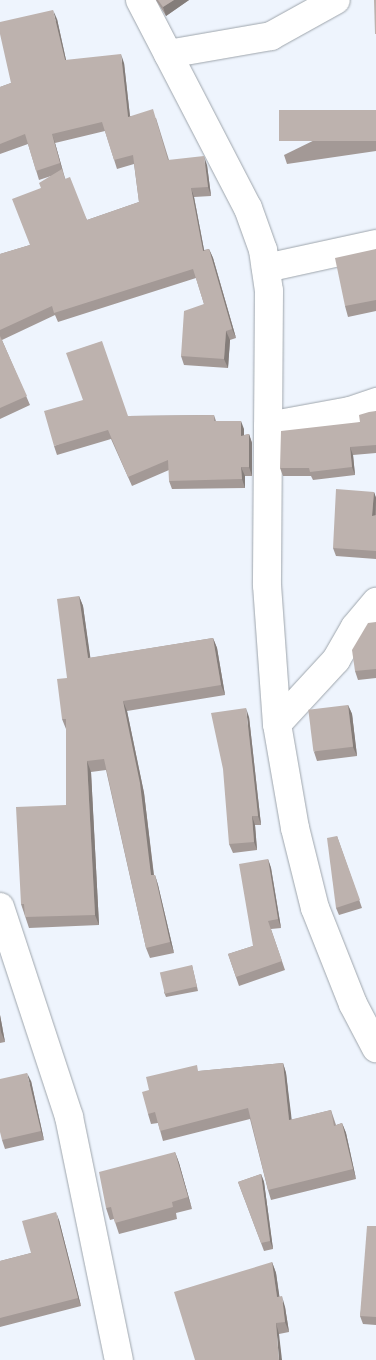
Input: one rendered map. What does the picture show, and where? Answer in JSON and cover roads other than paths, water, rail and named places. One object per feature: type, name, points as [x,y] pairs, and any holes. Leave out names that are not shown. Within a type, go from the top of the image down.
[{"type":"street","points":[[140,0],[248,208],[264,250],[269,291],[266,585],[277,724],[295,828],[315,908],[353,1004],[376,1048]]},
{"type":"street","points":[[168,54],[272,36],[336,0]]},
{"type":"street","points":[[266,268],[376,244]]},
{"type":"street","points":[[268,426],[350,411],[376,402]]},
{"type":"street","points":[[277,724],[336,660],[355,627],[376,602]]},
{"type":"street","points":[[0,908],[69,1117],[119,1360]]}]
